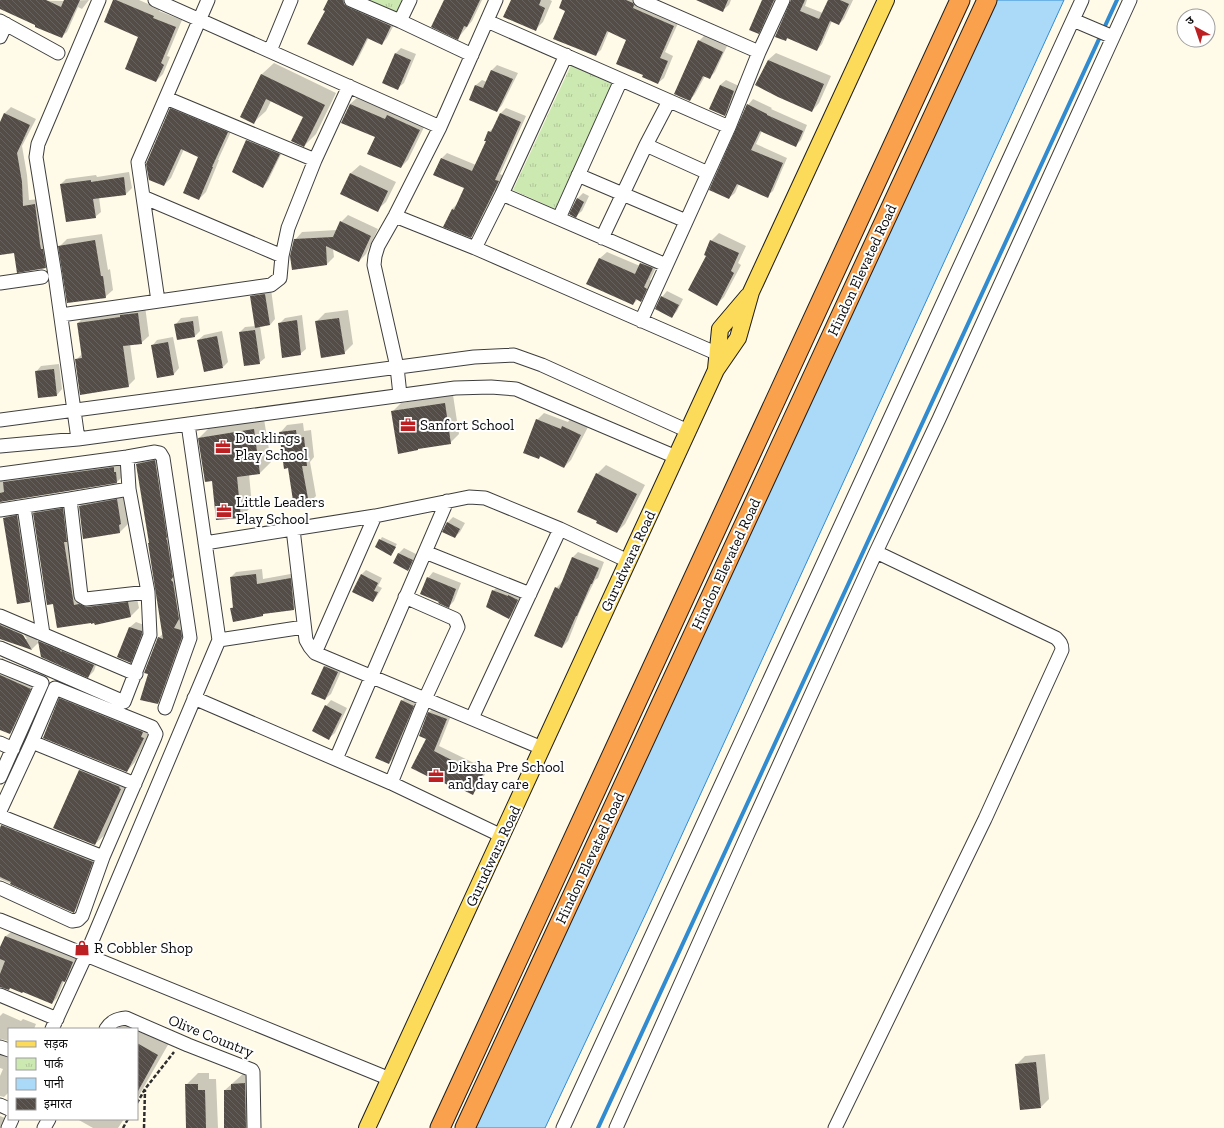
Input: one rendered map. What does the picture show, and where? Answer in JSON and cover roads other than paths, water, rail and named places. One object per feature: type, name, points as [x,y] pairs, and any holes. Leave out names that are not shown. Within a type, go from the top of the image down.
[{"type":"highway","name":"Hindon Elevated Road","points":[[440,1128],[960,0]]},
{"type":"highway","name":"Hindon Elevated Road","points":[[465,1127],[987,0]]},
{"type":"main road","points":[[716,370],[738,338],[751,292],[886,0]]},
{"type":"main road","points":[[716,370],[720,329],[751,292]]},
{"type":"main road","name":"Gurudwara Road","points":[[367,1128],[716,370]]},
{"type":"street","points":[[78,439],[36,150],[100,0]]},
{"type":"street","points":[[155,0],[440,127]]},
{"type":"street","points":[[158,301],[138,162],[208,0]]},
{"type":"street","points":[[270,51],[291,0]]},
{"type":"street","points":[[351,0],[472,55]]},
{"type":"street","points":[[400,21],[410,0]]},
{"type":"street","points":[[400,395],[397,367],[374,265],[374,256],[440,127],[496,0]]},
{"type":"street","points":[[640,0],[759,52]]},
{"type":"street","points":[[641,321],[729,127],[759,52],[783,0]]},
{"type":"street","points":[[563,1128],[890,420],[1078,22],[1082,0]]},
{"type":"street","points":[[616,1128],[876,552],[939,419],[1108,35],[1130,0]]},
{"type":"street","points":[[487,21],[729,127]]},
{"type":"street","points":[[1078,22],[1108,35]]},
{"type":"street","points":[[0,37],[3,23],[58,54]]},
{"type":"street","points":[[475,248],[502,194],[566,55]]},
{"type":"street","points":[[559,218],[621,80]]},
{"type":"street","points":[[61,315],[271,285],[280,278],[282,256],[288,228],[315,160],[348,86]]},
{"type":"street","points":[[166,98],[315,160]]},
{"type":"street","points":[[602,238],[646,145],[669,101]]},
{"type":"street","points":[[646,145],[708,173]]},
{"type":"street","points":[[578,175],[686,221]]},
{"type":"street","points":[[502,194],[666,265]]},
{"type":"street","points":[[143,197],[282,256]]},
{"type":"street","points":[[395,216],[475,248],[718,354]]},
{"type":"street","points":[[0,283],[42,277]]},
{"type":"street","points":[[0,420],[474,357],[514,355],[542,365],[688,431]]},
{"type":"street","points":[[0,446],[78,439],[455,388],[491,387],[516,389],[676,457]]},
{"type":"street","points":[[0,995],[55,1024],[86,955],[218,640],[188,424]]},
{"type":"street","points":[[0,474],[155,452],[160,453],[163,458],[190,638],[164,708]]},
{"type":"street","points":[[0,648],[124,702],[150,635],[148,592],[129,489],[127,457]]},
{"type":"street","points":[[0,510],[129,489]]},
{"type":"street","points":[[205,543],[375,516],[469,497],[485,498],[560,528],[628,561]]},
{"type":"street","points":[[70,499],[81,596],[86,599],[148,592]]},
{"type":"street","points":[[336,759],[447,501]]},
{"type":"street","points":[[24,507],[43,634]]},
{"type":"street","points":[[315,653],[375,516]]},
{"type":"street","points":[[472,718],[560,528]]},
{"type":"street","points":[[293,529],[306,640],[315,653],[542,748]]},
{"type":"street","points":[[425,552],[530,594]]},
{"type":"street","points":[[835,1128],[982,827],[1062,650],[1062,645],[1056,638],[876,552]]},
{"type":"street","points":[[391,783],[425,699],[458,627],[455,619],[405,597]]},
{"type":"street","points":[[0,616],[136,674]]},
{"type":"street","points":[[218,640],[304,627]]},
{"type":"street","points":[[0,666],[42,683],[0,777]]},
{"type":"street","points":[[0,812],[55,688],[152,727],[156,734],[103,857],[82,916],[78,920],[72,921],[0,888]]},
{"type":"street","points":[[194,698],[391,783],[502,836]]},
{"type":"street","points":[[32,742],[135,784]]},
{"type":"street","points":[[0,743],[13,749]]},
{"type":"street","points":[[0,816],[103,857]]},
{"type":"street","points":[[0,920],[390,1079]]},
{"type":"street","name":"Olive Country","points":[[106,1028],[108,1024],[117,1019],[126,1018],[253,1070],[254,1128]]},
{"type":"water","points":[[987,0],[1064,0],[647,911],[545,1128],[468,1128]]},
{"type":"waterway","points":[[598,1128],[1117,0]]},
{"type":"place","name":"Sanfort School","points":[[408,425]]},
{"type":"place","name":"Ducklings Play School","points":[[223,447]]},
{"type":"place","name":"Little Leaders Play School","points":[[224,511]]},
{"type":"place","name":"Diksha Pre School and day care","points":[[436,776]]},
{"type":"place","name":"R Cobbler Shop","points":[[82,948]]}]
